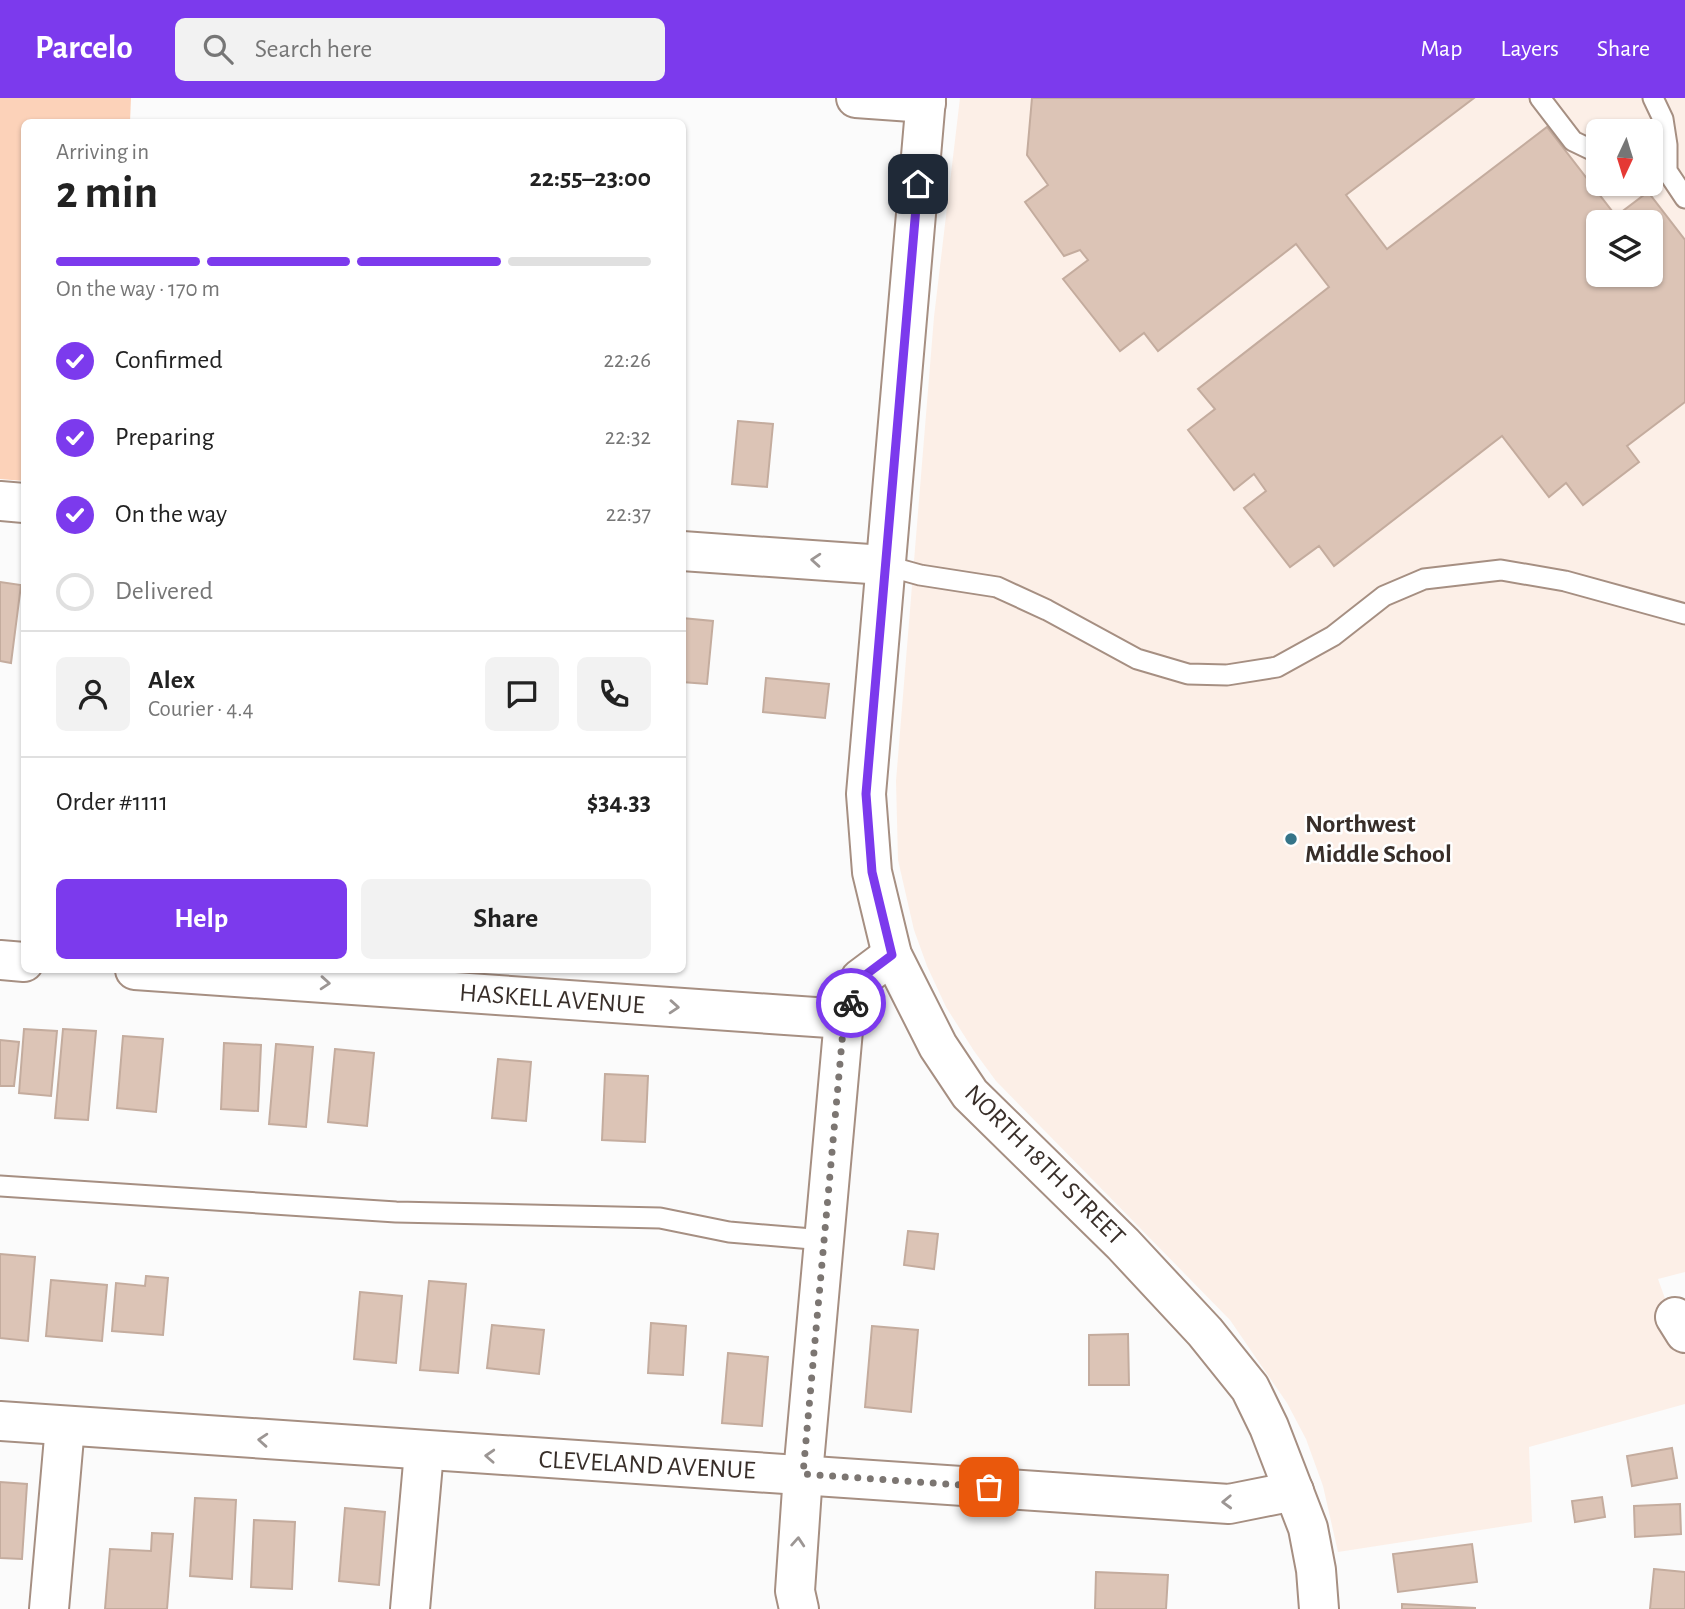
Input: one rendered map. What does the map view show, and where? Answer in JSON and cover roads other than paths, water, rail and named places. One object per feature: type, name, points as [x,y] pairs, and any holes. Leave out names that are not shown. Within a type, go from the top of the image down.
[{"type":"street","points":[[856,98],[926,100]]},
{"type":"street","name":"NORTH 18TH STREET","points":[[926,100],[866,794],[872,872],[892,955],[938,1046],[970,1094],[1123,1244],[1205,1332],[1250,1388],[1269,1427],[1308,1528],[1320,1609]]},
{"type":"street","points":[[0,501],[21,503]]},
{"type":"street","points":[[686,551],[884,565]]},
{"type":"street","points":[[799,1609],[795,1591],[803,1474],[844,1019],[860,979],[892,955]]},
{"type":"street","points":[[0,960],[21,962]]},
{"type":"street","name":"HASKELL AVENUE","points":[[178,973],[844,1019]]},
{"type":"street","name":"CLEVELAND AVENUE","points":[[0,1421],[424,1452],[803,1474],[1229,1504],[1294,1491]]},
{"type":"street","points":[[49,1609],[65,1426]]},
{"type":"street","points":[[410,1609],[424,1452]]},
{"type":"lane","points":[[1540,98],[1573,141],[1586,147]]},
{"type":"lane","points":[[1653,98],[1662,119]]},
{"type":"lane","points":[[1663,123],[1667,145],[1663,157]]},
{"type":"lane","points":[[1663,173],[1685,198]]},
{"type":"lane","points":[[884,565],[920,575],[997,587],[1047,610],[1137,659],[1188,674],[1227,675],[1277,667],[1333,636],[1384,596],[1424,579],[1501,570],[1565,581],[1685,614]]},
{"type":"lane","points":[[0,1186],[301,1208],[660,1218],[729,1232],[824,1240]]},
{"type":"place","name":"Northwest Middle School","points":[[1291,839]]}]
